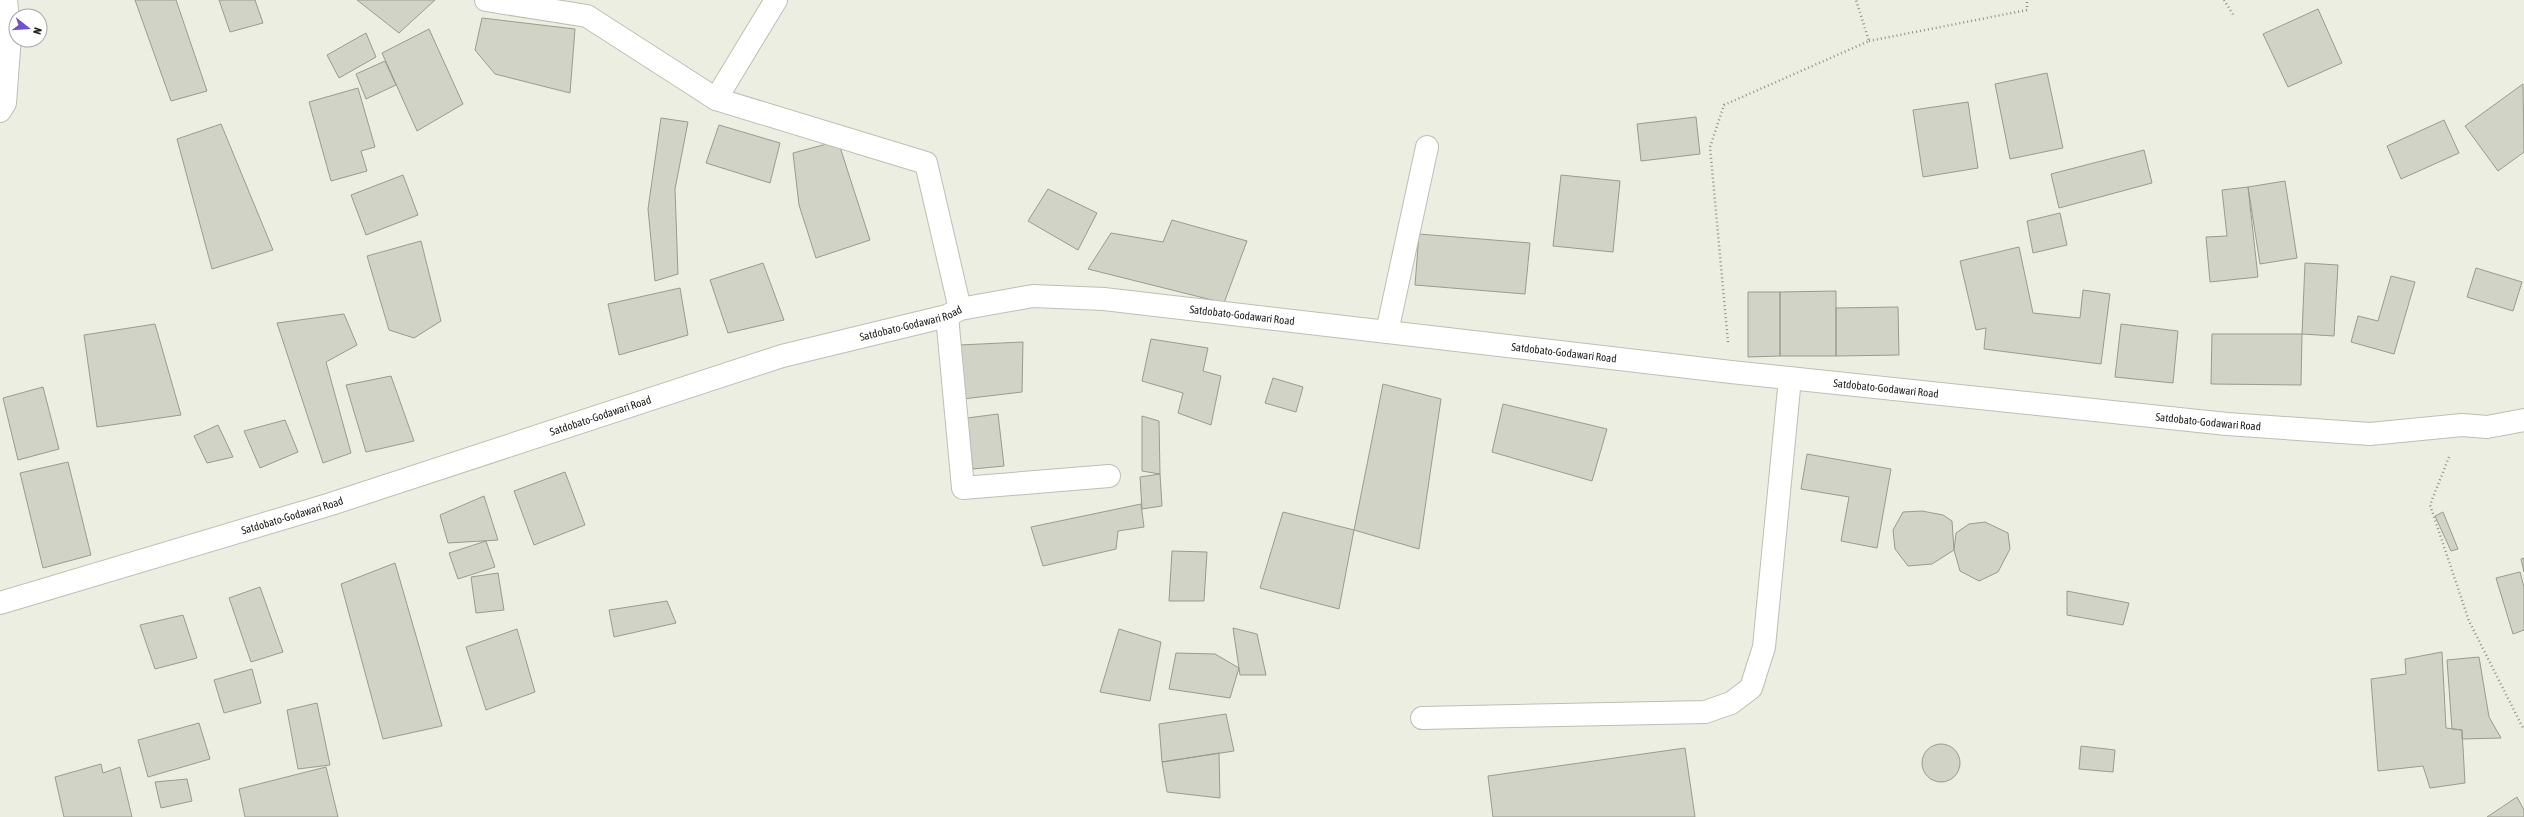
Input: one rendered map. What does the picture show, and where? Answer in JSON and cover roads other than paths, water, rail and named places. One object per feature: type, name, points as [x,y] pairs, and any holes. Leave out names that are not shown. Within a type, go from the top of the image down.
[{"type":"street","points":[[0,111],[6,103],[6,0]]},
{"type":"street","points":[[486,0],[587,16],[716,99],[926,163],[953,313],[963,488],[1109,476]]},
{"type":"street","points":[[716,99],[776,0]]},
{"type":"street","points":[[1387,332],[1427,147]]},
{"type":"street","name":"Satdobato-Godawari Road","points":[[0,603],[331,504],[782,356],[953,313],[1033,296],[1104,299],[1731,372],[2227,424],[2370,434],[2462,425],[2487,427],[2524,420]]},
{"type":"street","points":[[1422,718],[1705,712],[1731,703],[1751,688],[1764,647],[1790,378]]}]
